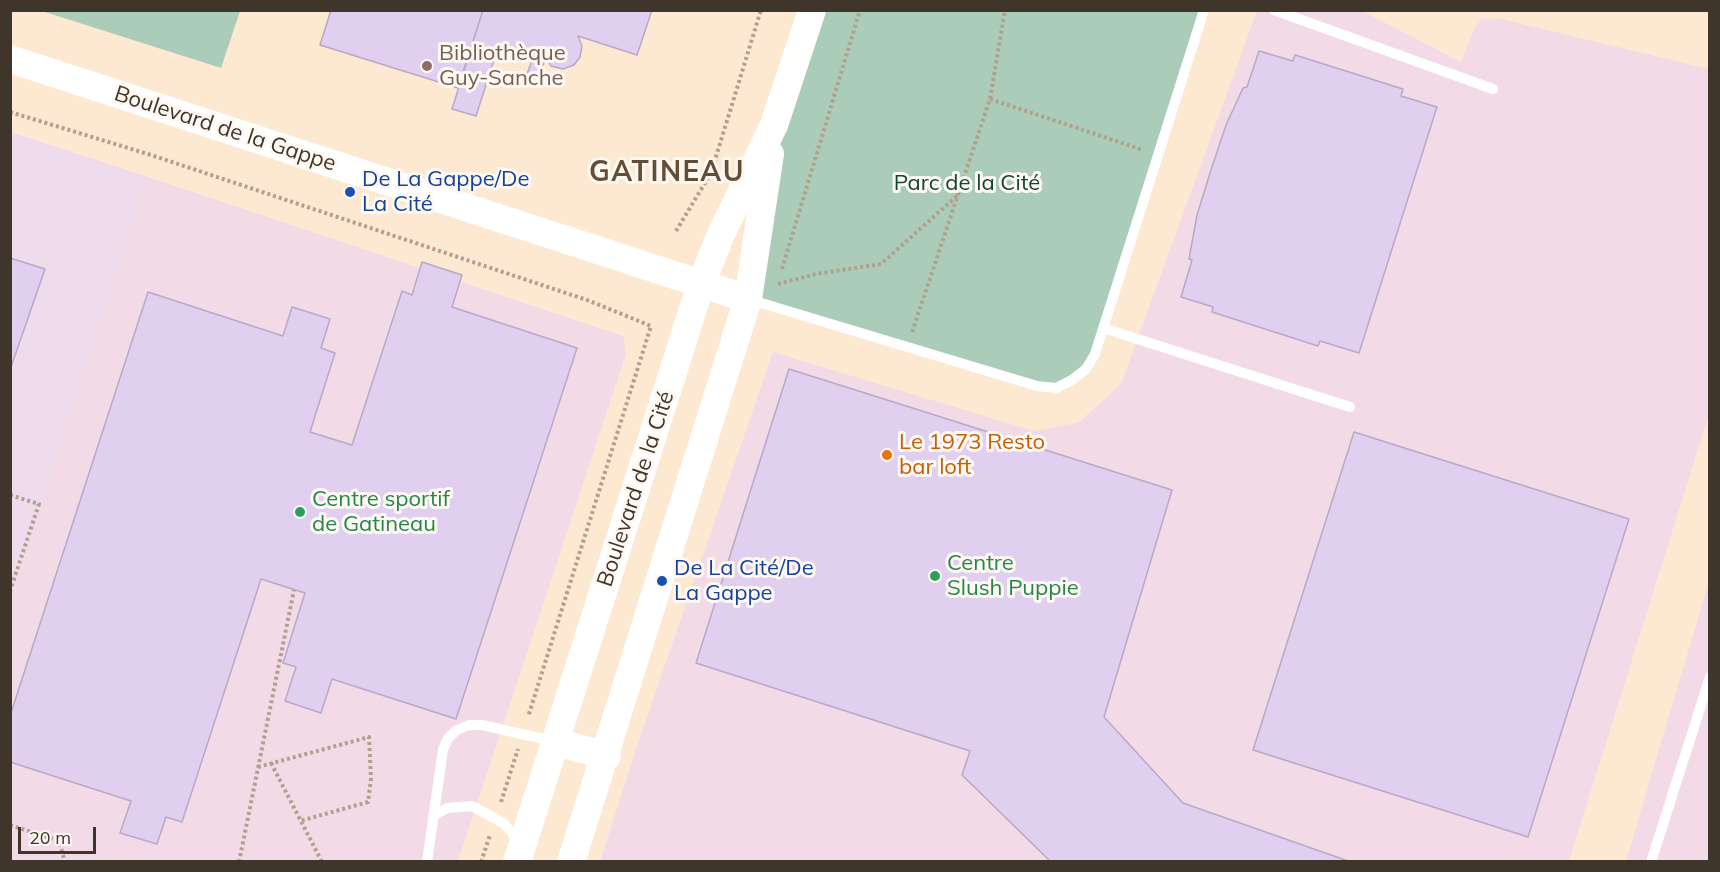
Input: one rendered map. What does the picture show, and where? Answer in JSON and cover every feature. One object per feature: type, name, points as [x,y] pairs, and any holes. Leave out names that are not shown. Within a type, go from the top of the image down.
[{"type":"street","name":"Boulevard de la Cité","points":[[520,853],[701,284],[721,234],[774,125],[812,10]]},
{"type":"street","name":"Boulevard de la Gappe","points":[[10,59],[748,299]]},
{"type":"street","name":"Boulevard de la Cité","points":[[572,861],[607,756],[748,299],[774,125]]},
{"type":"street","points":[[556,742],[607,756]]},
{"type":"lane","points":[[748,299],[1037,386],[1056,388],[1072,380],[1086,369],[1095,354],[1204,10]]},
{"type":"lane","points":[[1274,10],[1493,89]]},
{"type":"lane","points":[[1103,328],[1350,406]]},
{"type":"lane","points":[[1651,861],[1710,677]]},
{"type":"lane","points":[[427,861],[443,750],[448,738],[457,730],[469,725],[482,725],[556,742]]},
{"type":"lane","points":[[435,815],[447,808],[461,805],[472,806],[496,817],[520,853]]},
{"type":"path","points":[[676,231],[711,173],[761,10]]},
{"type":"path","points":[[860,10],[778,284],[816,274],[881,264],[958,196]]},
{"type":"path","points":[[908,346],[990,99],[1005,10]]},
{"type":"path","points":[[990,99],[1158,154]]},
{"type":"path","points":[[10,112],[151,155],[587,300],[651,326],[481,861]]},
{"type":"path","points":[[10,495],[39,504],[10,591]]},
{"type":"path","points":[[239,861],[294,590]]},
{"type":"path","points":[[258,767],[369,737],[371,779],[368,802],[300,821]]},
{"type":"path","points":[[271,763],[322,861]]},
{"type":"path","points":[[10,825],[59,841],[65,861]]},
{"type":"shaded area","points":[[1257,11],[1362,11],[1461,62],[1473,31],[1482,18],[1501,19],[1709,69],[1709,414],[1569,861],[600,862],[637,746],[773,352],[1034,431],[1078,423],[1121,384]]},
{"type":"shaded area","points":[[11,132],[148,177],[11,594]]},
{"type":"shaded area","points":[[148,177],[623,336],[626,354],[458,861],[11,862],[11,594]]},
{"type":"shaded area","points":[[1709,581],[1709,861],[1626,861]]},
{"type":"green space","points":[[42,11],[240,11],[221,68]]},
{"type":"green space","name":"Parc de la Cité","points":[[811,11],[1204,11],[1086,369],[1056,388],[748,299],[774,125]]},
{"type":"building","name":"Bibliothèque Guy-Sanche","points":[[331,10],[483,10],[458,88],[320,45]]},
{"type":"building","points":[[483,10],[652,10],[637,55],[578,36],[582,46],[580,57],[574,65],[563,69],[551,66],[546,57],[539,76],[527,74],[534,55],[499,44],[476,116],[452,109]]},
{"type":"building","points":[[1259,51],[1293,61],[1295,55],[1403,89],[1401,96],[1437,107],[1359,353],[1320,341],[1318,346],[1212,312],[1213,307],[1181,297],[1192,260],[1189,259],[1197,215],[1211,170],[1226,125],[1243,88],[1247,87]]},
{"type":"building","points":[[10,258],[45,269],[10,370]]},
{"type":"building","name":"Centre sportif de Gatineau","points":[[422,262],[462,275],[452,307],[577,348],[456,719],[332,679],[321,713],[285,701],[296,667],[283,663],[305,593],[261,579],[182,822],[166,817],[157,844],[120,833],[131,801],[10,762],[10,716],[148,292],[283,336],[292,307],[330,319],[321,348],[335,353],[310,432],[352,445],[402,291],[412,295]]},
{"type":"building","name":"Centre Slush Puppie","points":[[789,369],[1172,490],[1104,717],[1183,803],[1351,862],[1051,862],[962,775],[970,751],[696,663]]},
{"type":"building","points":[[1354,432],[1629,519],[1528,837],[1253,750]]},
{"type":"place","name":"Bibliothèque Guy-Sanche","points":[[427,66]]},
{"type":"place","name":"De La Gappe/De La Cité","points":[[350,192]]},
{"type":"place","name":"Le 1973 Resto bar loft","points":[[887,455]]},
{"type":"place","name":"Centre sportif de Gatineau","points":[[300,512]]},
{"type":"place","name":"Centre Slush Puppie","points":[[935,576]]},
{"type":"place","name":"De La Cité/De La Gappe","points":[[662,581]]},
{"type":"district","name":"GATINEAU","points":[[667,173]]}]
